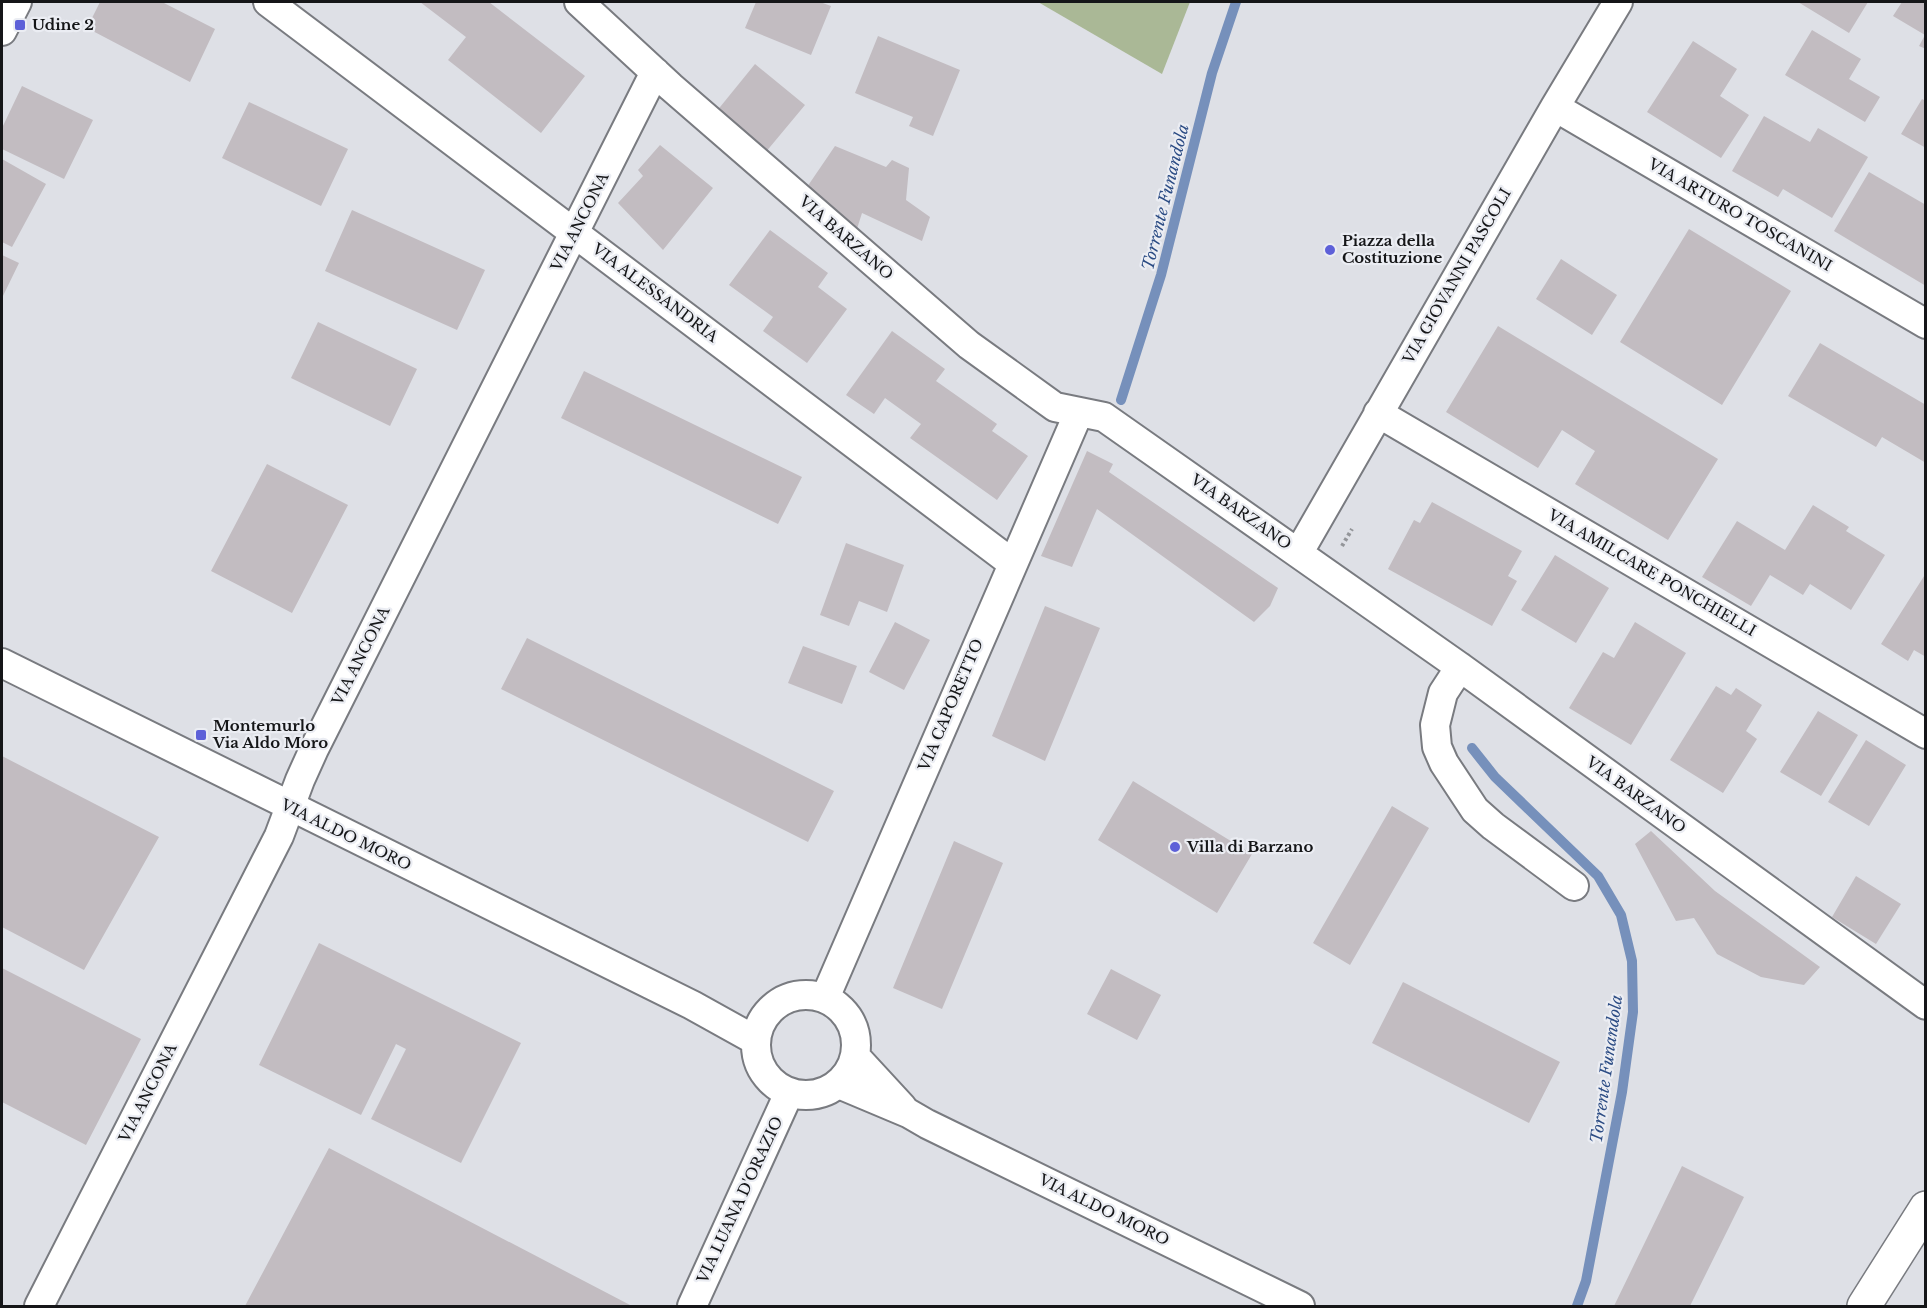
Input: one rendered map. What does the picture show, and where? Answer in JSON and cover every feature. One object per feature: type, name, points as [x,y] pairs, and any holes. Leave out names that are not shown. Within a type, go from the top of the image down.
[{"type":"street","points":[[2,31],[17,2]]},
{"type":"street","name":"VIA ALESSANDRIA","points":[[268,2],[1012,563]]},
{"type":"street","name":"VIA BARZANO","points":[[579,2],[655,72],[969,345],[1055,407],[1104,417],[1460,667],[1926,1005]]},
{"type":"street","name":"VIA GIOVANNI PASCOLI","points":[[1299,552],[1555,107],[1618,2]]},
{"type":"street","name":"VIA ANCONA","points":[[39,1306],[279,836],[314,749],[655,72]]},
{"type":"street","name":"VIA ARTURO TOSCANINI","points":[[1555,107],[1926,324]]},
{"type":"street","name":"VIA CAPORETTO","points":[[825,998],[1079,412]]},
{"type":"street","name":"VIA AMILCARE PONCHIELLI","points":[[1378,413],[1926,734]]},
{"type":"street","name":"VIA ALDO MORO","points":[[2,663],[692,1005],[759,1028]]},
{"type":"street","points":[[1460,667],[1443,693],[1435,725],[1437,747],[1444,763],[1475,810],[1574,886]]},
{"type":"street","points":[[802,994],[825,998],[847,1015],[854,1028],[857,1042],[850,1071],[839,1084],[824,1092],[807,1096],[789,1093],[774,1085],[763,1072],[756,1057],[759,1028],[780,1001],[802,994]]},
{"type":"street","name":"VIA ALDO MORO","points":[[855,1056],[908,1113]]},
{"type":"street","name":"VIA ALDO MORO","points":[[839,1084],[908,1113],[1300,1306]]},
{"type":"street","name":"VIA LUANA D'ORAZIO","points":[[692,1306],[789,1093]]},
{"type":"street","points":[[1864,1306],[1925,1209]]},
{"type":"green space","points":[[1038,2],[1190,2],[1162,74]]},
{"type":"building","points":[[100,2],[162,2],[215,29],[190,82],[87,28]]},
{"type":"building","points":[[420,2],[489,2],[585,76],[541,133],[448,60],[466,37]]},
{"type":"building","points":[[756,2],[820,2],[831,6],[811,55],[745,28]]},
{"type":"building","points":[[1798,2],[1868,2],[1849,33]]},
{"type":"building","points":[[1902,2],[1926,2],[1926,49],[1919,46],[1925,35],[1893,16]]},
{"type":"building","points":[[1812,30],[1861,59],[1849,79],[1880,97],[1865,122],[1785,75]]},
{"type":"building","points":[[878,36],[960,70],[933,136],[909,126],[913,117],[855,93]]},
{"type":"building","points":[[1693,41],[1737,69],[1720,96],[1749,115],[1721,158],[1647,112]]},
{"type":"building","points":[[755,64],[805,105],[765,153],[716,112]]},
{"type":"building","points":[[22,86],[93,120],[64,179],[2,149],[2,128]]},
{"type":"building","points":[[1922,99],[1926,101],[1926,148],[1901,134]]},
{"type":"building","points":[[249,102],[348,149],[321,206],[222,158]]},
{"type":"building","points":[[1764,116],[1810,142],[1818,128],[1868,157],[1832,218],[1783,189],[1778,197],[1732,171]]},
{"type":"building","points":[[660,145],[713,188],[663,250],[618,203],[643,176],[638,170]]},
{"type":"building","points":[[835,146],[886,167],[892,160],[909,168],[906,200],[930,217],[922,241],[862,213],[855,235],[805,190]]},
{"type":"building","points":[[2,159],[46,184],[12,247],[2,242]]},
{"type":"building","points":[[1869,172],[1926,205],[1926,286],[1834,231]]},
{"type":"building","points":[[352,210],[485,270],[457,330],[325,271]]},
{"type":"building","points":[[1689,229],[1791,291],[1722,405],[1620,342]]},
{"type":"building","points":[[770,230],[828,273],[818,287],[847,309],[807,363],[763,331],[773,317],[729,285]]},
{"type":"building","points":[[2,255],[19,263],[2,298]]},
{"type":"building","points":[[1561,259],[1617,295],[1592,335],[1536,299]]},
{"type":"building","points":[[318,322],[417,369],[390,426],[291,378]]},
{"type":"building","points":[[1498,326],[1718,459],[1668,540],[1575,484],[1595,451],[1562,430],[1538,468],[1446,412]]},
{"type":"building","points":[[892,331],[945,369],[936,381],[997,424],[992,431],[1028,456],[997,500],[910,438],[921,424],[885,398],[874,414],[846,395]]},
{"type":"building","points":[[1820,343],[1926,405],[1926,463],[1882,437],[1876,447],[1788,396]]},
{"type":"building","points":[[584,371],[802,477],[778,524],[561,418]]},
{"type":"building","points":[[1087,451],[1113,464],[1109,472],[1278,588],[1270,606],[1254,622],[1097,509],[1072,567],[1041,556]]},
{"type":"building","points":[[267,464],[348,505],[292,613],[211,571]]},
{"type":"building","points":[[1432,502],[1522,551],[1508,576],[1517,581],[1492,626],[1388,569],[1414,520],[1420,523]]},
{"type":"building","points":[[1813,505],[1849,527],[1846,531],[1885,555],[1851,610],[1810,584],[1803,595],[1770,575],[1751,606],[1702,577],[1737,521],[1785,550]]},
{"type":"building","points":[[846,543],[904,565],[887,612],[859,601],[849,626],[820,615]]},
{"type":"building","points":[[1555,555],[1609,588],[1576,643],[1521,610]]},
{"type":"building","points":[[1926,573],[1926,657],[1914,650],[1908,661],[1881,644]]},
{"type":"building","points":[[1045,606],[1100,628],[1045,761],[992,736]]},
{"type":"building","points":[[895,622],[930,640],[904,690],[869,672]]},
{"type":"building","points":[[1635,622],[1686,653],[1631,745],[1569,708],[1603,652],[1614,658]]},
{"type":"building","points":[[527,638],[834,791],[808,842],[501,689]]},
{"type":"building","points":[[803,646],[857,666],[842,704],[788,683]]},
{"type":"building","points":[[1716,686],[1731,695],[1736,688],[1762,705],[1746,731],[1757,739],[1723,793],[1670,760]]},
{"type":"building","points":[[1818,711],[1858,735],[1821,796],[1780,772]]},
{"type":"building","points":[[1866,740],[1906,765],[1869,826],[1828,802]]},
{"type":"building","points":[[2,756],[159,837],[84,970],[2,927]]},
{"type":"building","name":"Villa di Barzano","points":[[1133,781],[1252,854],[1217,913],[1098,840]]},
{"type":"building","points":[[1392,806],[1429,828],[1350,965],[1313,943]]},
{"type":"building","points":[[1651,831],[1715,891],[1820,967],[1804,985],[1761,977],[1717,954],[1694,918],[1676,921],[1635,844]]},
{"type":"building","points":[[954,841],[1003,863],[942,1009],[893,988]]},
{"type":"building","points":[[1856,876],[1901,904],[1876,944],[1832,917]]},
{"type":"building","points":[[319,943],[521,1043],[461,1163],[371,1119],[406,1049],[396,1044],[361,1115],[259,1065]]},
{"type":"building","points":[[2,968],[141,1039],[86,1145],[2,1102]]},
{"type":"building","points":[[1111,969],[1161,995],[1137,1040],[1087,1014]]},
{"type":"building","points":[[1403,982],[1560,1062],[1529,1123],[1372,1043]]},
{"type":"building","points":[[329,1148],[632,1306],[245,1306]]},
{"type":"building","points":[[1682,1166],[1744,1197],[1690,1306],[1614,1306]]},
{"type":"waterway","name":"Torrente Funandola","points":[[1121,400],[1161,275],[1212,73],[1236,2]]},
{"type":"waterway","name":"Torrente Funandola","points":[[1472,748],[1495,777],[1598,876],[1621,915],[1632,961],[1633,1012],[1622,1092],[1586,1281],[1577,1306]]},
{"type":"place","name":"Udine 2","points":[[20,25]]},
{"type":"place","name":"Piazza della Costituzione","points":[[1330,250]]},
{"type":"place","name":"Montemurlo Via Aldo Moro","points":[[201,735]]},
{"type":"place","name":"Villa di Barzano","points":[[1175,847]]}]
